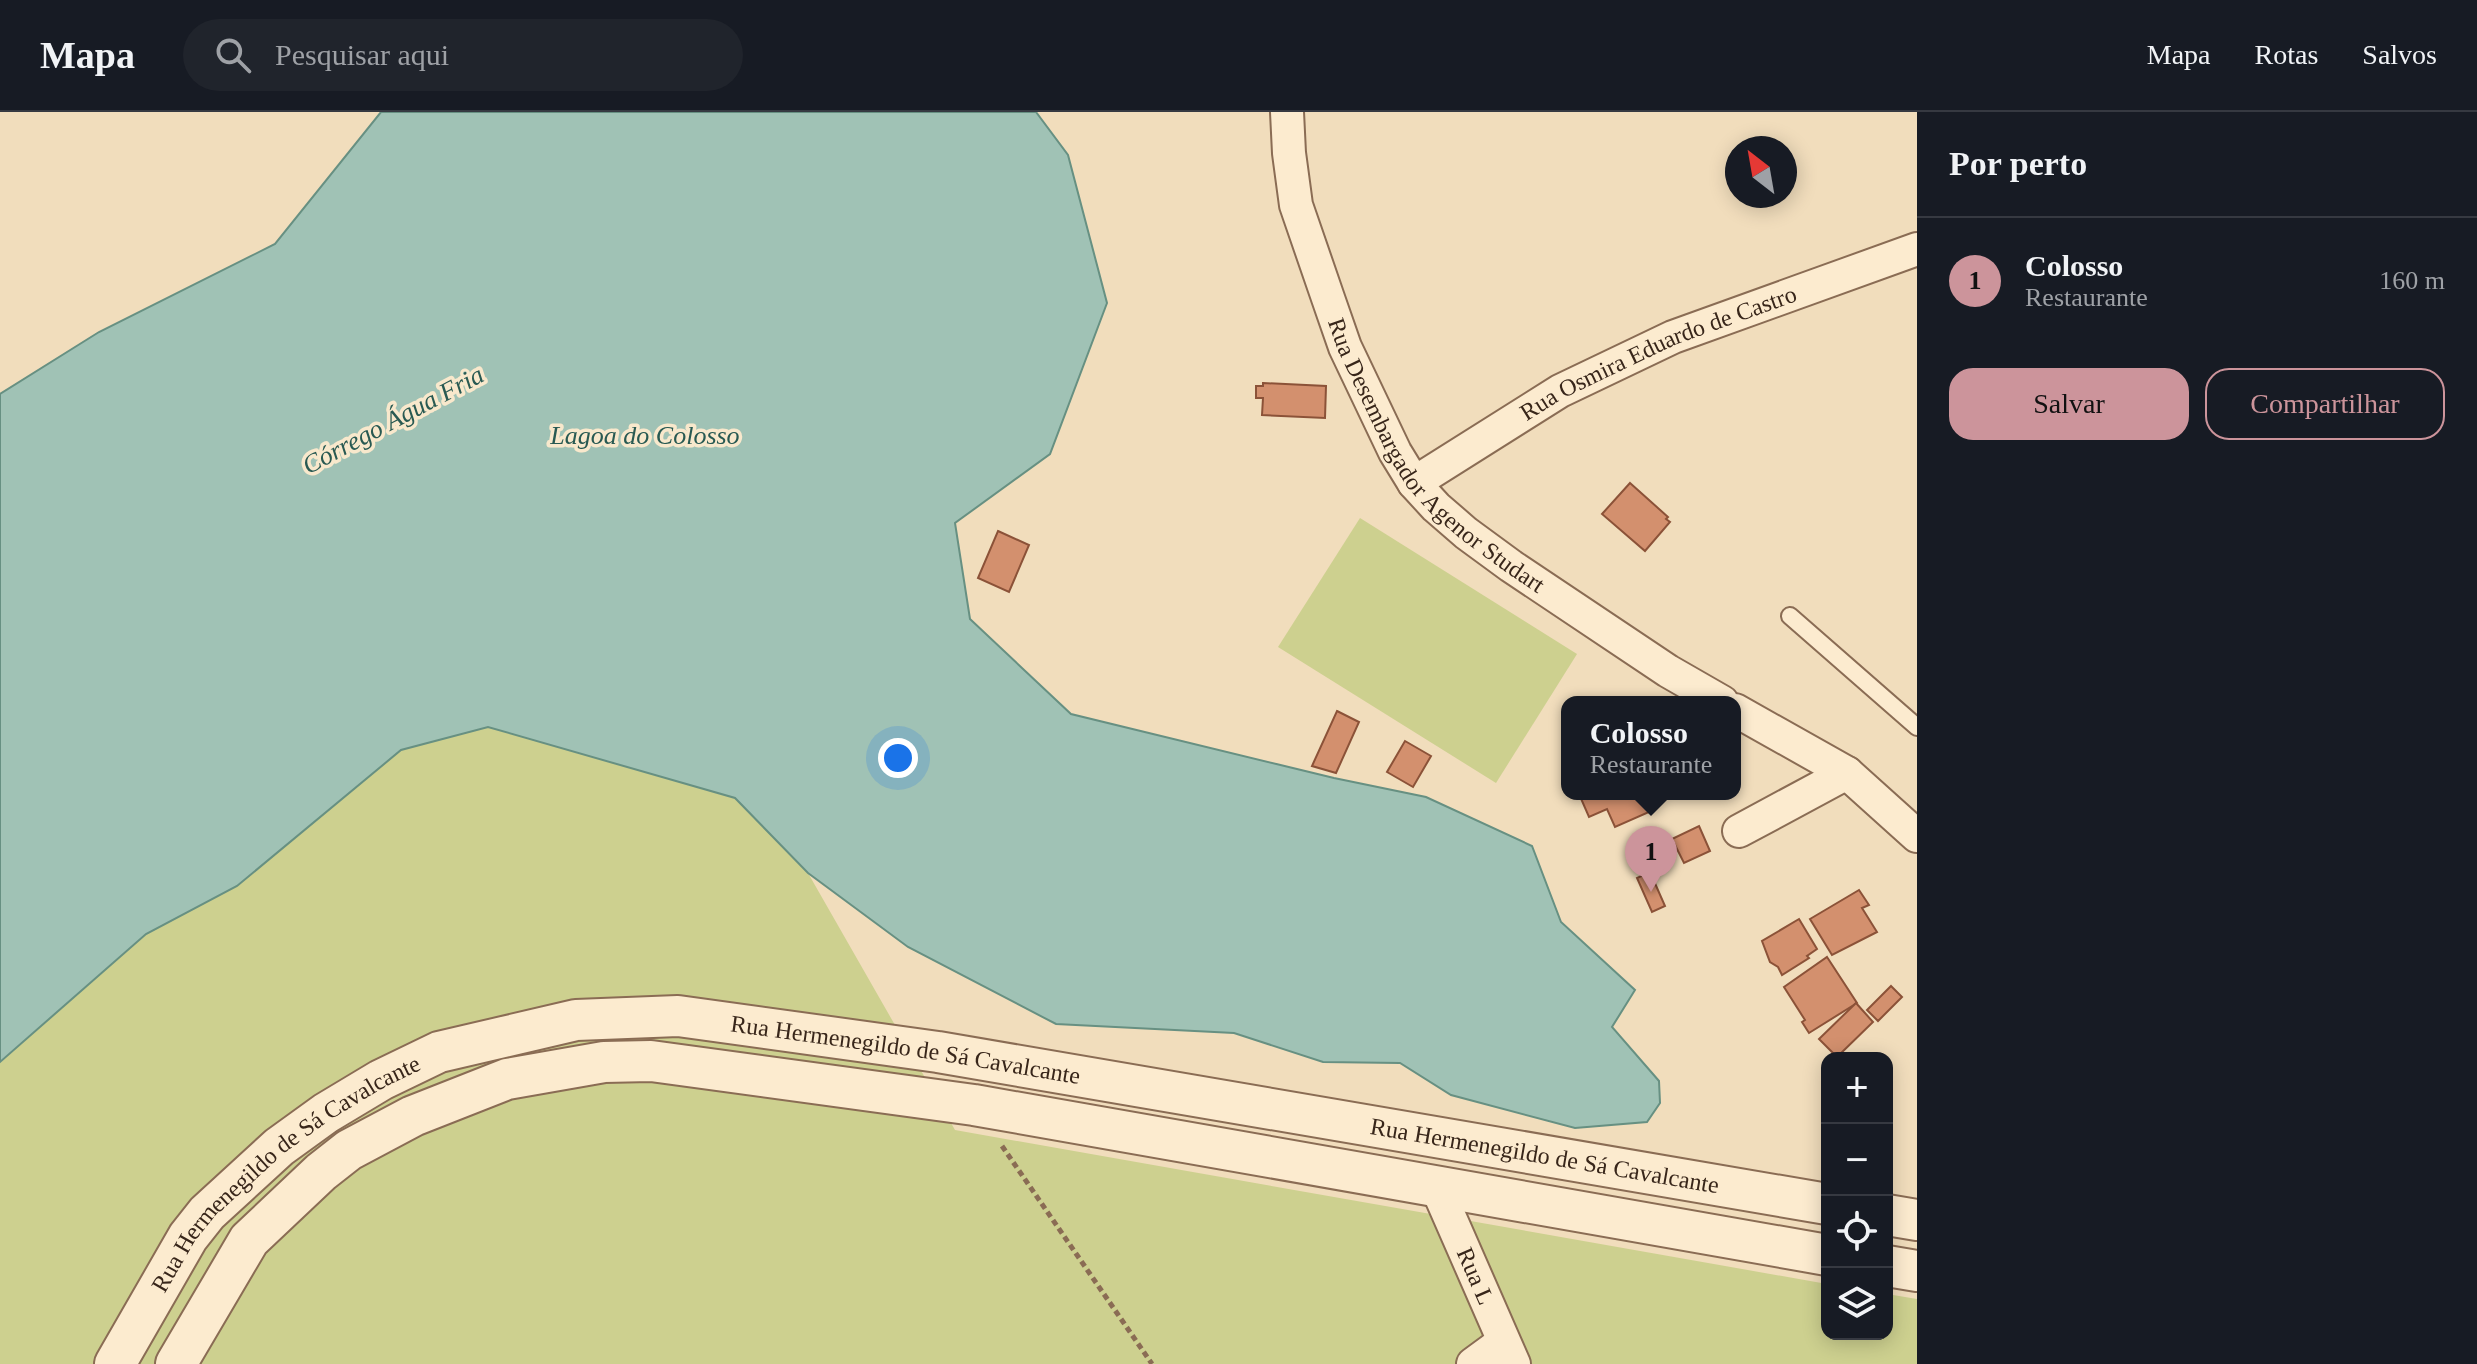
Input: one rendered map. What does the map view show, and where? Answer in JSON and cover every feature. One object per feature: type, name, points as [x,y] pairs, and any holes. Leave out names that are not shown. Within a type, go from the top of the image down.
[{"type":"street","name":"Rua Desembargador Agenor Studart","points":[[1287,112],[1296,205],[1314,258],[1345,347],[1395,452],[1414,483],[1456,524],[1511,566],[1668,671],[1712,696]]},
{"type":"street","name":"Rua Osmira Eduardo de Castro","points":[[1414,483],[1560,391],[1673,337],[1917,249]]},
{"type":"street","points":[[1741,713],[1847,773],[1917,836]]},
{"type":"street","points":[[1739,831],[1847,773]]},
{"type":"street","name":"Rua Hermenegildo de Sá Cavalcante","points":[[115,1364],[188,1237],[226,1194],[279,1147],[381,1080],[439,1052],[576,1020],[678,1016],[938,1052],[1821,1203]]},
{"type":"street","name":"Rua Hermenegildo de Sá Cavalcante","points":[[176,1364],[249,1240],[349,1150],[413,1116],[507,1079],[604,1062],[651,1061],[974,1105],[1821,1254]]},
{"type":"street","name":"Rua L","points":[[1437,1188],[1508,1353]]},
{"type":"street","points":[[1893,1216],[1917,1220]]},
{"type":"street","points":[[1893,1267],[1917,1271]]},
{"type":"street","points":[[1473,1364],[1508,1353]]},
{"type":"lane","points":[[1790,616],[1917,727]]},
{"type":"path","points":[[974,1105],[1152,1364]]},
{"type":"green space","points":[[1360,518],[1577,654],[1496,783],[1278,647]]},
{"type":"green space","points":[[488,727],[735,798],[808,873],[955,1130],[1821,1283],[1821,1340],[1893,1340],[1893,1295],[1917,1299],[1917,1364],[0,1364],[0,1062],[146,934],[237,886],[401,750]]},
{"type":"water","name":"Lagoa do Colosso","points":[[381,112],[1036,112],[1068,155],[1107,303],[1050,454],[955,523],[970,619],[1071,714],[1334,778],[1426,797],[1532,846],[1561,922],[1635,990],[1612,1027],[1659,1081],[1660,1103],[1647,1122],[1575,1128],[1451,1095],[1400,1063],[1323,1062],[1234,1033],[1056,1024],[908,947],[808,873],[735,798],[488,727],[401,750],[237,886],[146,934],[0,1062],[0,394],[99,332],[275,244]]},
{"type":"building","points":[[1263,383],[1326,386],[1325,418],[1262,415],[1263,398],[1256,398],[1256,386],[1263,386]]},
{"type":"building","points":[[1630,483],[1670,522],[1645,551],[1602,514]]},
{"type":"building","points":[[998,531],[1029,545],[1009,592],[978,578]]},
{"type":"building","points":[[1337,711],[1359,722],[1336,773],[1312,766]]},
{"type":"building","points":[[1405,741],[1431,756],[1413,787],[1387,772]]},
{"type":"building","points":[[1582,800],[1644,800],[1649,812],[1615,827],[1607,809],[1589,817]]},
{"type":"building","points":[[1699,826],[1710,851],[1684,863],[1672,839]]},
{"type":"building","points":[[1650,872],[1665,906],[1652,912],[1637,878]]},
{"type":"building","points":[[1859,890],[1869,905],[1862,908],[1877,932],[1832,955],[1810,919]]},
{"type":"building","points":[[1799,919],[1817,949],[1807,956],[1809,958],[1782,975],[1778,967],[1770,962],[1762,941]]},
{"type":"building","points":[[1827,957],[1857,1003],[1809,1033],[1802,1022],[1805,1020],[1784,987]]},
{"type":"building","points":[[1891,986],[1902,997],[1878,1021],[1867,1010]]},
{"type":"building","points":[[1856,1003],[1873,1022],[1842,1052],[1832,1052],[1819,1039]]},
{"type":"place","name":"Colosso","points":[[1651,892]]},
{"type":"water label","name":"Córrego Água Fria","points":[[393,420]]}]
